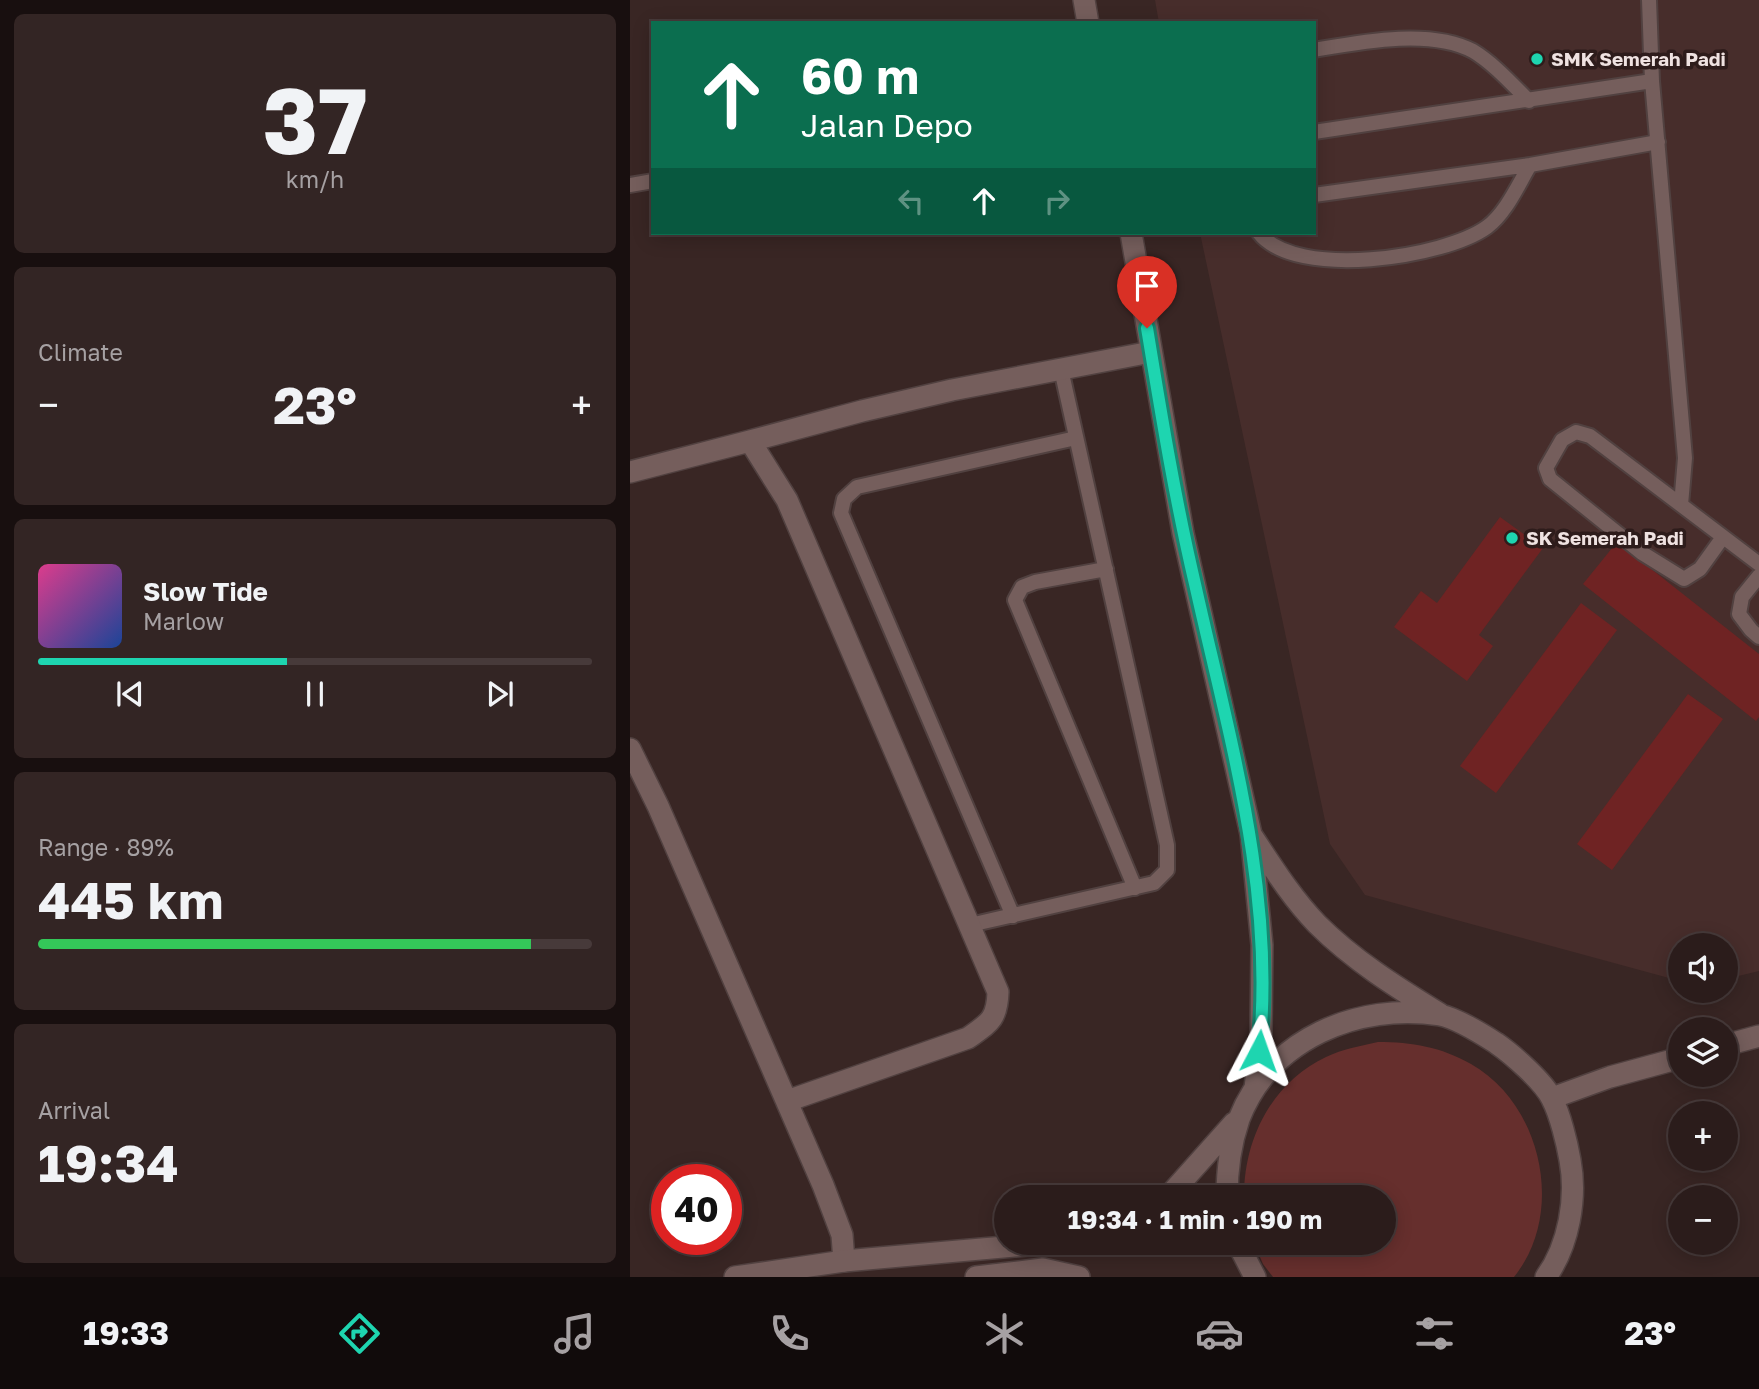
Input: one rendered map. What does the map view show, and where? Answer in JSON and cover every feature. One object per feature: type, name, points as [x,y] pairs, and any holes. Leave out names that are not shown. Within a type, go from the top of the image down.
[{"type":"street","points":[[1084,0],[1088,21]]},
{"type":"street","points":[[1130,235],[1183,533],[1251,834],[1262,945],[1261,1032],[1255,1088]]},
{"type":"street","points":[[630,472],[874,408],[1151,352]]},
{"type":"street","points":[[750,441],[787,500],[998,992],[998,1009],[990,1023],[968,1038],[787,1101]]},
{"type":"street","points":[[630,749],[658,806],[787,1101],[842,1235],[844,1261]]},
{"type":"street","points":[[1251,834],[1291,893],[1317,924],[1353,956],[1392,985],[1442,1015],[1482,1034],[1507,1051],[1552,1098],[1567,1143],[1572,1171],[1572,1200],[1555,1277]]},
{"type":"street","points":[[1228,1185],[1229,1157],[1240,1116],[1255,1088],[1289,1052],[1308,1038],[1339,1023],[1385,1013],[1442,1015]]},
{"type":"street","points":[[1738,1041],[1759,1035]]},
{"type":"street","points":[[1552,1098],[1610,1077],[1668,1061]]},
{"type":"street","points":[[1179,1185],[1240,1116]]},
{"type":"street","points":[[735,1277],[844,1261],[994,1248]]},
{"type":"street","points":[[1546,1277],[1561,1249]]},
{"type":"street","points":[[1244,1255],[1255,1277]]},
{"type":"street","points":[[976,1277],[1043,1269],[1079,1277]]},
{"type":"lane","points":[[1649,0],[1652,81],[1685,458],[1681,505]]},
{"type":"lane","points":[[1316,50],[1363,41],[1428,40],[1455,43],[1475,52],[1529,101]]},
{"type":"lane","points":[[1316,132],[1652,81]]},
{"type":"lane","points":[[1316,195],[1530,165],[1658,142]]},
{"type":"lane","points":[[1261,235],[1294,255],[1329,261],[1412,254],[1452,245],[1488,226],[1509,201],[1530,165]]},
{"type":"lane","points":[[630,185],[651,181]]},
{"type":"lane","points":[[970,925],[1154,883],[1167,870],[1167,845],[1061,369]]},
{"type":"lane","points":[[1723,537],[1700,569],[1684,579],[1642,553],[1550,480],[1546,468],[1562,440],[1576,432],[1590,436],[1759,564]]},
{"type":"lane","points":[[1013,916],[841,513],[844,499],[857,487],[1076,438]]},
{"type":"lane","points":[[1105,569],[1035,582],[1022,587],[1015,600],[1135,888]]},
{"type":"lane","points":[[1759,576],[1742,597],[1739,614],[1759,637]]},
{"type":"shaded area","name":"SK Semerah Padi","points":[[1155,0],[1759,0],[1759,971],[1738,976],[1738,933],[1668,933],[1668,978],[1365,895],[1330,844],[1200,235],[1316,235],[1316,21],[1159,21]]},
{"type":"shaded area","points":[[1378,1042],[1403,1043],[1449,1053],[1471,1064],[1495,1082],[1515,1105],[1530,1132],[1539,1162],[1542,1192],[1539,1222],[1530,1251],[1514,1277],[1273,1277],[1263,1264],[1259,1255],[1396,1255],[1396,1185],[1245,1185],[1249,1154],[1256,1134],[1276,1097],[1307,1068],[1345,1050]]},
{"type":"building","points":[[1500,517],[1543,548],[1479,635],[1493,646],[1467,681],[1394,627],[1421,591],[1437,603]]},
{"type":"building","points":[[1617,542],[1759,654],[1759,717],[1756,721],[1583,584]]},
{"type":"building","points":[[1581,603],[1617,630],[1496,793],[1460,766]]},
{"type":"building","points":[[1688,694],[1723,719],[1612,870],[1577,844]]},
{"type":"place","name":"SMK Semerah Padi","points":[[1537,59]]},
{"type":"place","name":"SK Semerah Padi","points":[[1512,538]]},
{"type":"route","points":[[1147,328],[1183,533],[1251,834],[1262,945],[1263,984],[1259,1051]]}]
